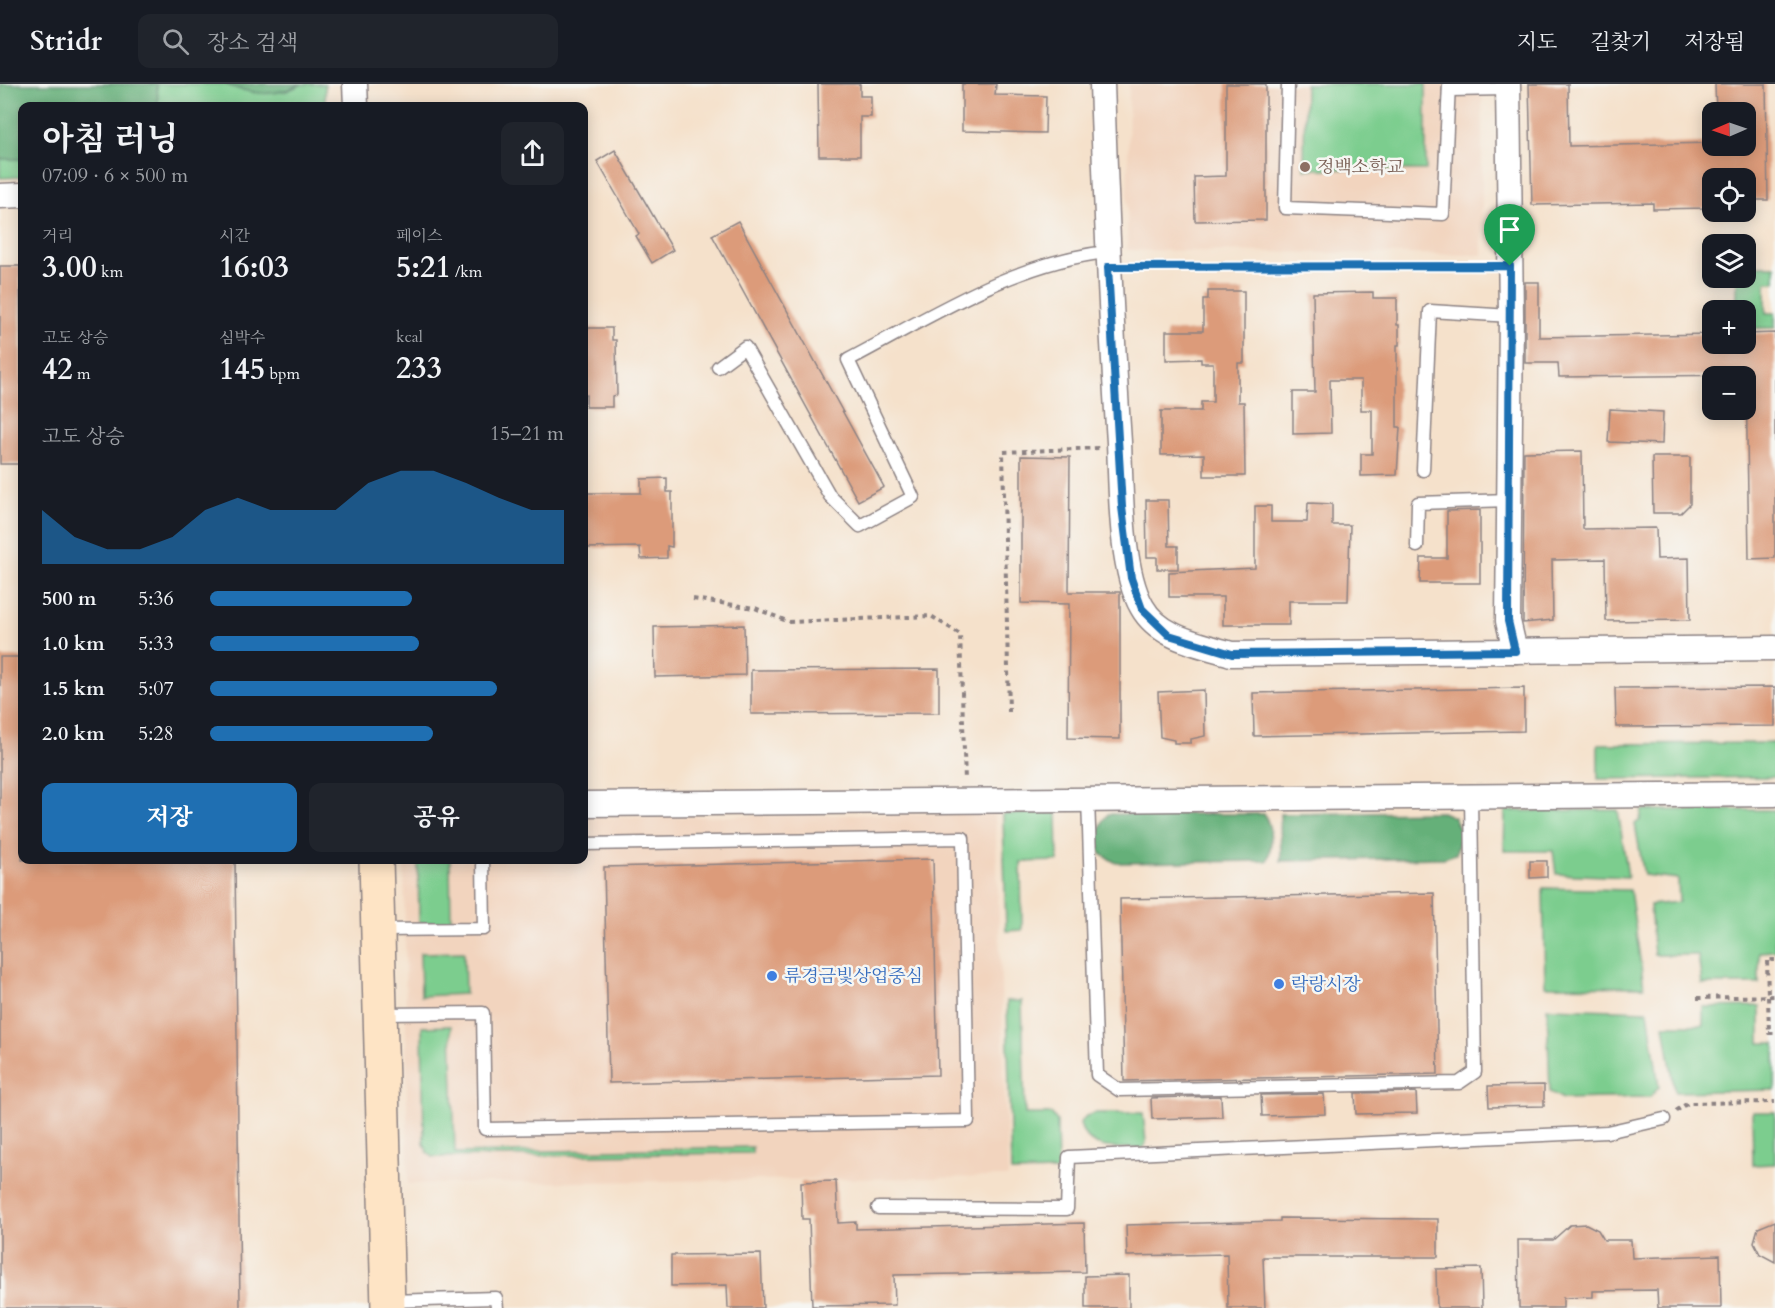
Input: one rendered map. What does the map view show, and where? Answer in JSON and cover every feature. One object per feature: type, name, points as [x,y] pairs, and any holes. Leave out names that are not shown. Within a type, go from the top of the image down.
[{"type":"main road","points":[[376,864],[388,1304]]},
{"type":"street","points":[[355,84],[356,102]]},
{"type":"street","points":[[1102,84],[1108,260],[1119,447],[1131,578],[1142,609],[1169,635],[1232,654],[1775,648]]},
{"type":"street","points":[[1508,86],[1511,316],[1508,621],[1515,651]]},
{"type":"street","points":[[0,196],[18,195]]},
{"type":"street","points":[[588,804],[1775,794]]},
{"type":"lane","points":[[1288,84],[1285,208],[1443,213],[1449,87],[1508,86]]},
{"type":"lane","points":[[718,367],[745,347],[830,495],[860,526],[913,497],[848,360],[987,287],[1074,255],[1108,260]]},
{"type":"lane","points":[[1422,470],[1430,311],[1511,316]]},
{"type":"lane","points":[[1418,546],[1418,504],[1509,500]]},
{"type":"lane","points":[[1088,798],[1097,1075],[1119,1090],[1459,1083],[1475,1072],[1471,796]]},
{"type":"lane","points":[[380,1014],[483,1013],[485,1130],[968,1122],[963,838],[588,844]]},
{"type":"lane","points":[[378,930],[484,928],[483,864]]},
{"type":"lane","points":[[878,1208],[1067,1209],[1069,1157],[1606,1132],[1664,1119]]},
{"type":"lane","points":[[388,1304],[496,1298],[496,1308]]},
{"type":"path","points":[[1108,260],[1510,266]]},
{"type":"path","points":[[1009,712],[1003,452],[1119,447]]},
{"type":"path","points":[[693,599],[755,608],[789,622],[930,616],[960,634],[966,800]]},
{"type":"path","points":[[1775,960],[1767,960],[1769,1033],[1775,1033]]},
{"type":"path","points":[[1697,998],[1775,996]]},
{"type":"path","points":[[1664,1119],[1688,1103],[1775,1102]]},
{"type":"shaded area","name":"정백소학교","points":[[1129,84],[1482,84],[1482,255],[1127,250]]},
{"type":"shaded area","points":[[995,813],[1008,1177],[408,1184],[404,864],[588,864],[588,818]]},
{"type":"green space","points":[[0,84],[157,84],[158,102],[18,102],[18,159],[0,159]]},
{"type":"green space","points":[[157,84],[224,84],[241,90],[287,91],[302,84],[325,84],[325,102],[158,102]]},
{"type":"green space","points":[[224,84],[302,84],[272,93],[254,93]]},
{"type":"green space","points":[[1305,84],[1426,84],[1426,170],[1304,169]]},
{"type":"green space","points":[[0,159],[18,159],[18,177],[0,178]]},
{"type":"green space","points":[[1756,266],[1775,266],[1775,282],[1766,282],[1766,313],[1775,313],[1775,328],[1756,328],[1756,300],[1737,300],[1737,288],[1756,288]]},
{"type":"green space","points":[[1775,743],[1775,777],[1598,779],[1598,744]]},
{"type":"green space","points":[[1618,810],[1628,877],[1556,874],[1553,851],[1504,851],[1505,811]]},
{"type":"green space","points":[[1642,810],[1775,810],[1775,951],[1759,952],[1759,984],[1702,984],[1698,955],[1654,955],[1650,905],[1679,902],[1678,879],[1644,875],[1635,824],[1640,820]]},
{"type":"green space","points":[[1442,812],[1454,817],[1461,833],[1456,854],[1444,858],[1281,861],[1280,814]]},
{"type":"green space","points":[[1057,813],[1058,861],[1021,862],[1022,930],[1006,931],[1003,814]]},
{"type":"green space","points":[[1108,814],[1264,814],[1270,831],[1269,855],[1267,861],[1116,863],[1101,854],[1098,843],[1100,829]]},
{"type":"green space","points":[[418,864],[450,864],[451,921],[419,923]]},
{"type":"green space","points":[[1543,888],[1630,890],[1644,987],[1545,986]]},
{"type":"green space","points":[[464,952],[465,994],[421,996],[420,953]]},
{"type":"green space","points":[[1007,1001],[1022,1001],[1025,1114],[1052,1114],[1057,1121],[1058,1171],[1011,1172]]},
{"type":"green space","points":[[1760,1006],[1760,1043],[1775,1043],[1775,1090],[1675,1092],[1664,1025],[1703,1025],[1703,1007]]},
{"type":"green space","points":[[1547,1008],[1648,1011],[1659,1087],[1650,1097],[1563,1099],[1550,1092]]},
{"type":"green space","points":[[451,1026],[455,1153],[752,1147],[752,1153],[433,1157],[427,1152],[424,1143],[422,1027]]},
{"type":"green space","points":[[1752,1112],[1775,1112],[1775,1164],[1753,1165]]},
{"type":"green space","points":[[1096,1113],[1143,1113],[1146,1142],[1143,1148],[1105,1147],[1089,1140],[1083,1133],[1080,1123],[1086,1116]]},
{"type":"building","points":[[818,84],[860,84],[860,96],[871,96],[871,117],[860,117],[860,156],[819,156]]},
{"type":"building","points":[[962,84],[996,84],[995,95],[1046,96],[1045,133],[962,131]]},
{"type":"building","points":[[1226,84],[1266,84],[1266,220],[1195,221],[1194,177],[1226,176]]},
{"type":"building","points":[[1529,84],[1568,84],[1569,146],[1702,143],[1702,156],[1756,156],[1756,102],[1716,102],[1715,84],[1766,84],[1768,200],[1756,200],[1756,168],[1702,168],[1702,208],[1653,209],[1653,203],[1532,205]]},
{"type":"building","points":[[615,150],[673,250],[652,263],[636,236],[639,234],[597,161]]},
{"type":"building","points":[[738,221],[884,487],[858,501],[712,235]]},
{"type":"building","points":[[0,266],[18,266],[18,464],[0,464]]},
{"type":"building","points":[[1525,282],[1539,282],[1539,337],[1702,334],[1702,354],[1756,354],[1756,334],[1775,333],[1775,558],[1749,559],[1747,420],[1756,420],[1756,366],[1702,366],[1702,375],[1559,377],[1558,363],[1525,363]]},
{"type":"building","points":[[1208,291],[1244,291],[1244,363],[1238,363],[1238,402],[1244,402],[1245,476],[1204,476],[1204,454],[1161,455],[1161,411],[1201,411],[1201,402],[1213,402],[1213,363],[1201,363],[1201,359],[1166,360],[1166,331],[1203,331],[1203,299],[1208,299]]},
{"type":"building","points":[[1373,292],[1373,298],[1397,298],[1399,345],[1397,345],[1397,427],[1400,427],[1397,475],[1361,476],[1361,454],[1372,454],[1372,410],[1361,410],[1361,380],[1330,380],[1331,433],[1293,434],[1293,392],[1315,392],[1313,293]]},
{"type":"building","points":[[588,328],[612,328],[612,340],[616,340],[617,395],[612,396],[612,407],[588,407]]},
{"type":"building","points":[[1610,409],[1663,412],[1662,444],[1608,442]]},
{"type":"building","points":[[1582,451],[1583,529],[1656,528],[1657,559],[1689,558],[1690,620],[1606,621],[1605,559],[1552,560],[1553,620],[1523,623],[1524,452]]},
{"type":"building","points":[[1021,456],[1070,457],[1069,592],[1120,592],[1120,739],[1068,738],[1069,604],[1021,603]]},
{"type":"building","points":[[1652,457],[1690,457],[1690,504],[1681,513],[1653,513]]},
{"type":"building","points":[[667,478],[667,492],[672,492],[672,547],[667,546],[667,558],[641,559],[640,547],[588,548],[588,493],[641,493],[641,479]]},
{"type":"building","points":[[1146,500],[1168,500],[1169,546],[1178,546],[1178,569],[1157,569],[1157,557],[1147,557]]},
{"type":"building","points":[[1308,503],[1332,504],[1332,525],[1350,525],[1348,601],[1289,601],[1289,625],[1223,625],[1223,597],[1169,597],[1169,572],[1255,568],[1255,506],[1271,506],[1271,522],[1307,522]]},
{"type":"building","points":[[1480,510],[1480,583],[1420,583],[1421,558],[1447,558],[1447,511]]},
{"type":"building","points":[[744,625],[745,675],[655,677],[654,627]]},
{"type":"building","points":[[0,657],[18,657],[18,864],[235,864],[240,1308],[0,1308]]},
{"type":"building","points":[[939,669],[939,713],[751,714],[751,670]]},
{"type":"building","points":[[1775,687],[1775,726],[1616,727],[1615,688]]},
{"type":"building","points":[[1524,688],[1524,731],[1254,736],[1253,693]]},
{"type":"building","points":[[1204,690],[1205,736],[1191,739],[1191,743],[1174,743],[1174,740],[1160,737],[1158,692]]},
{"type":"building","points":[[933,859],[938,1075],[609,1083],[604,867]]},
{"type":"building","points":[[1530,861],[1547,861],[1547,877],[1530,878]]},
{"type":"building","name":"락랑시장","points":[[1434,893],[1438,1074],[1124,1081],[1120,899]]},
{"type":"building","points":[[1544,1085],[1544,1106],[1489,1107],[1488,1086]]},
{"type":"building","points":[[1416,1092],[1417,1113],[1356,1114],[1355,1093]]},
{"type":"building","points":[[1324,1094],[1325,1114],[1262,1116],[1261,1095]]},
{"type":"building","points":[[1221,1096],[1222,1117],[1152,1119],[1151,1098]]},
{"type":"building","points":[[836,1181],[838,1223],[856,1222],[856,1229],[1084,1223],[1085,1272],[894,1275],[895,1305],[812,1306],[809,1219],[802,1219],[801,1182]]},
{"type":"building","points":[[1280,1218],[1438,1219],[1438,1257],[1263,1257],[1265,1308],[1228,1308],[1227,1254],[1127,1256],[1126,1225],[1280,1221]]},
{"type":"building","points":[[1775,1221],[1775,1262],[1760,1254],[1754,1242],[1758,1228]]},
{"type":"building","points":[[1586,1224],[1598,1230],[1604,1240],[1631,1240],[1632,1258],[1720,1255],[1721,1308],[1658,1308],[1657,1290],[1593,1291],[1593,1297],[1563,1298],[1563,1308],[1519,1308],[1518,1240],[1553,1240],[1570,1225]]},
{"type":"building","points":[[761,1254],[763,1308],[728,1308],[727,1285],[671,1286],[671,1255]]},
{"type":"building","points":[[1481,1268],[1482,1308],[1437,1308],[1436,1269]]},
{"type":"building","points":[[1129,1275],[1129,1308],[1085,1308],[1085,1276]]},
{"type":"place","name":"정백소학교","points":[[1305,167]]},
{"type":"place","name":"류경금빛상업중심","points":[[772,976]]},
{"type":"place","name":"락랑시장","points":[[1279,984]]},
{"type":"route","points":[[1510,266],[1508,621],[1515,651],[1232,654],[1169,635],[1142,609],[1131,578],[1122,507],[1108,267],[1510,266]]}]
